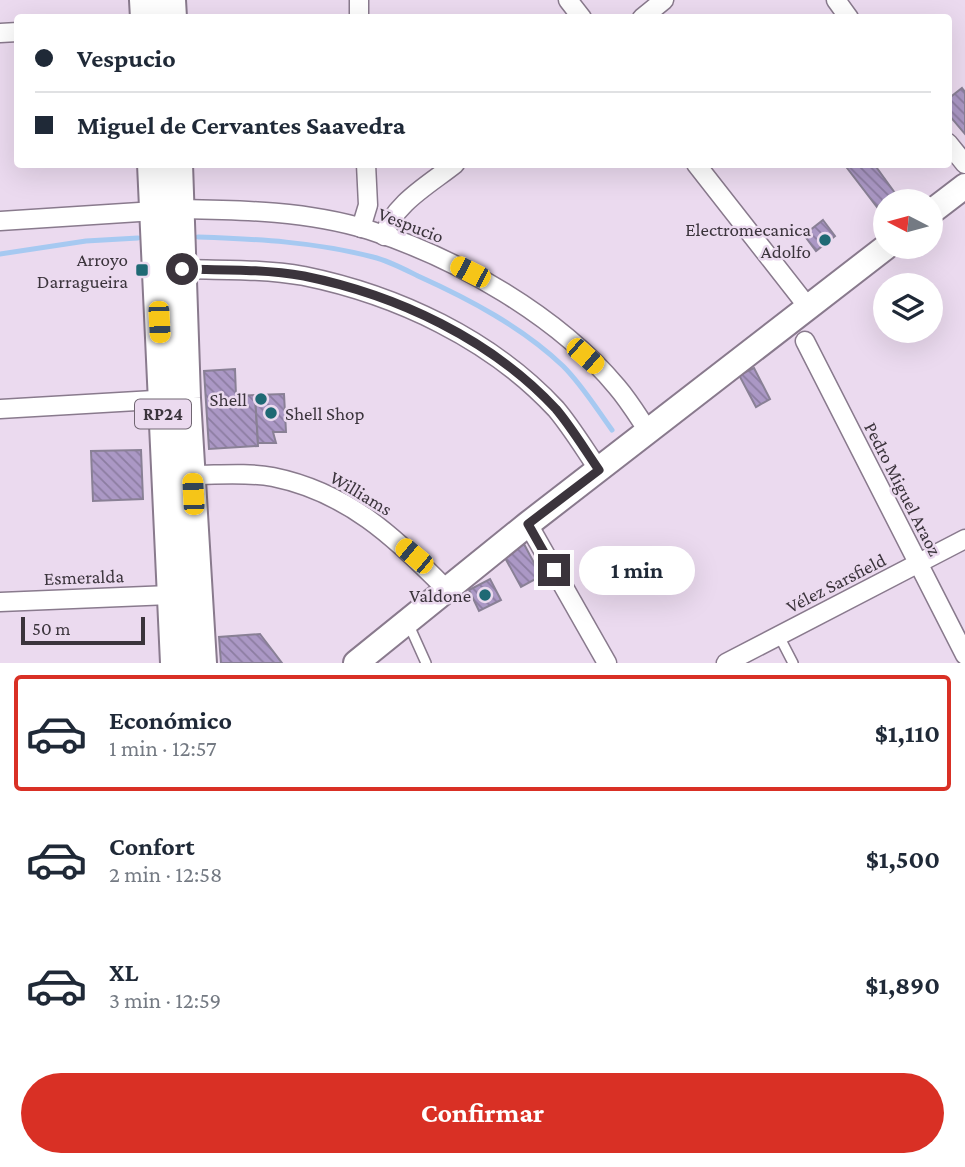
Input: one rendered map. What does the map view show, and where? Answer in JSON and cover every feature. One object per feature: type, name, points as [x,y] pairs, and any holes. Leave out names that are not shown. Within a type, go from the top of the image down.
[{"type":"main road","name":"RP24","points":[[153,168],[182,269],[174,399],[170,595],[175,663]]},
{"type":"main road","name":"RP24","points":[[177,168],[167,210],[174,399],[192,475],[202,663]]},
{"type":"main road","points":[[943,203],[965,186]]},
{"type":"main road","points":[[356,663],[528,524],[873,257]]},
{"type":"street","points":[[568,0],[579,14]]},
{"type":"street","points":[[647,14],[664,0]]},
{"type":"street","points":[[952,148],[965,164]]},
{"type":"street","points":[[361,228],[368,205],[366,168]]},
{"type":"street","points":[[384,236],[387,224],[401,207],[450,168]]},
{"type":"street","points":[[699,168],[808,307]]},
{"type":"street","name":"Vespucio","points":[[0,221],[167,210],[240,209],[290,214],[361,228],[454,265],[485,280],[521,303],[600,368],[618,388],[648,431]]},
{"type":"street","points":[[182,269],[258,271],[302,276],[385,298],[423,315],[492,354],[519,376],[557,411],[599,470]]},
{"type":"street","name":"Pedro Miguel Araoz","points":[[805,341],[965,655]]},
{"type":"street","points":[[0,409],[174,399]]},
{"type":"street","name":"Williams","points":[[192,475],[242,474],[271,477],[329,494],[356,510],[390,536],[446,589]]},
{"type":"street","points":[[528,524],[607,663]]},
{"type":"street","name":"Vélez Sarsfield","points":[[726,663],[965,539]]},
{"type":"street","name":"Esmeralda","points":[[0,601],[170,595]]},
{"type":"lane","points":[[408,621],[426,663]]},
{"type":"lane","points":[[779,636],[793,663]]},
{"type":"building","points":[[962,88],[965,92],[965,134],[952,119],[952,96]]},
{"type":"building","points":[[847,168],[877,168],[892,189],[873,189],[873,202]]},
{"type":"building","points":[[823,220],[835,236],[816,251],[804,235]]},
{"type":"building","points":[[754,368],[770,399],[756,407],[739,375]]},
{"type":"building","points":[[235,369],[236,396],[255,395],[258,446],[209,449],[204,371]]},
{"type":"building","name":"Shell Shop","points":[[284,394],[286,432],[273,432],[276,443],[258,443],[255,395]]},
{"type":"building","points":[[141,450],[143,499],[93,501],[91,451]]},
{"type":"building","points":[[524,544],[541,576],[521,587],[504,556]]},
{"type":"building","name":"Valdone","points":[[490,579],[501,600],[479,611],[469,590]]},
{"type":"building","points":[[260,634],[282,663],[221,663],[219,637]]},
{"type":"waterway","name":"Arroyo Darragueira","points":[[198,237],[264,240],[330,248],[373,257],[402,268],[513,326],[547,352],[570,373],[612,430]]},
{"type":"waterway","name":"Arroyo Darragueira","points":[[0,254],[86,241],[138,238]]},
{"type":"place","name":"Electromecanica Adolfo","points":[[825,240]]},
{"type":"place","name":"Arroyo Darragueira","points":[[142,270]]},
{"type":"place","name":"Shell","points":[[261,399]]},
{"type":"place","name":"Shell Shop","points":[[271,413]]},
{"type":"place","name":"Valdone","points":[[485,595]]},
{"type":"route","points":[[182,269],[258,271],[302,276],[347,286],[385,298],[423,315],[492,354],[557,411],[599,470],[528,524],[554,570]]}]
